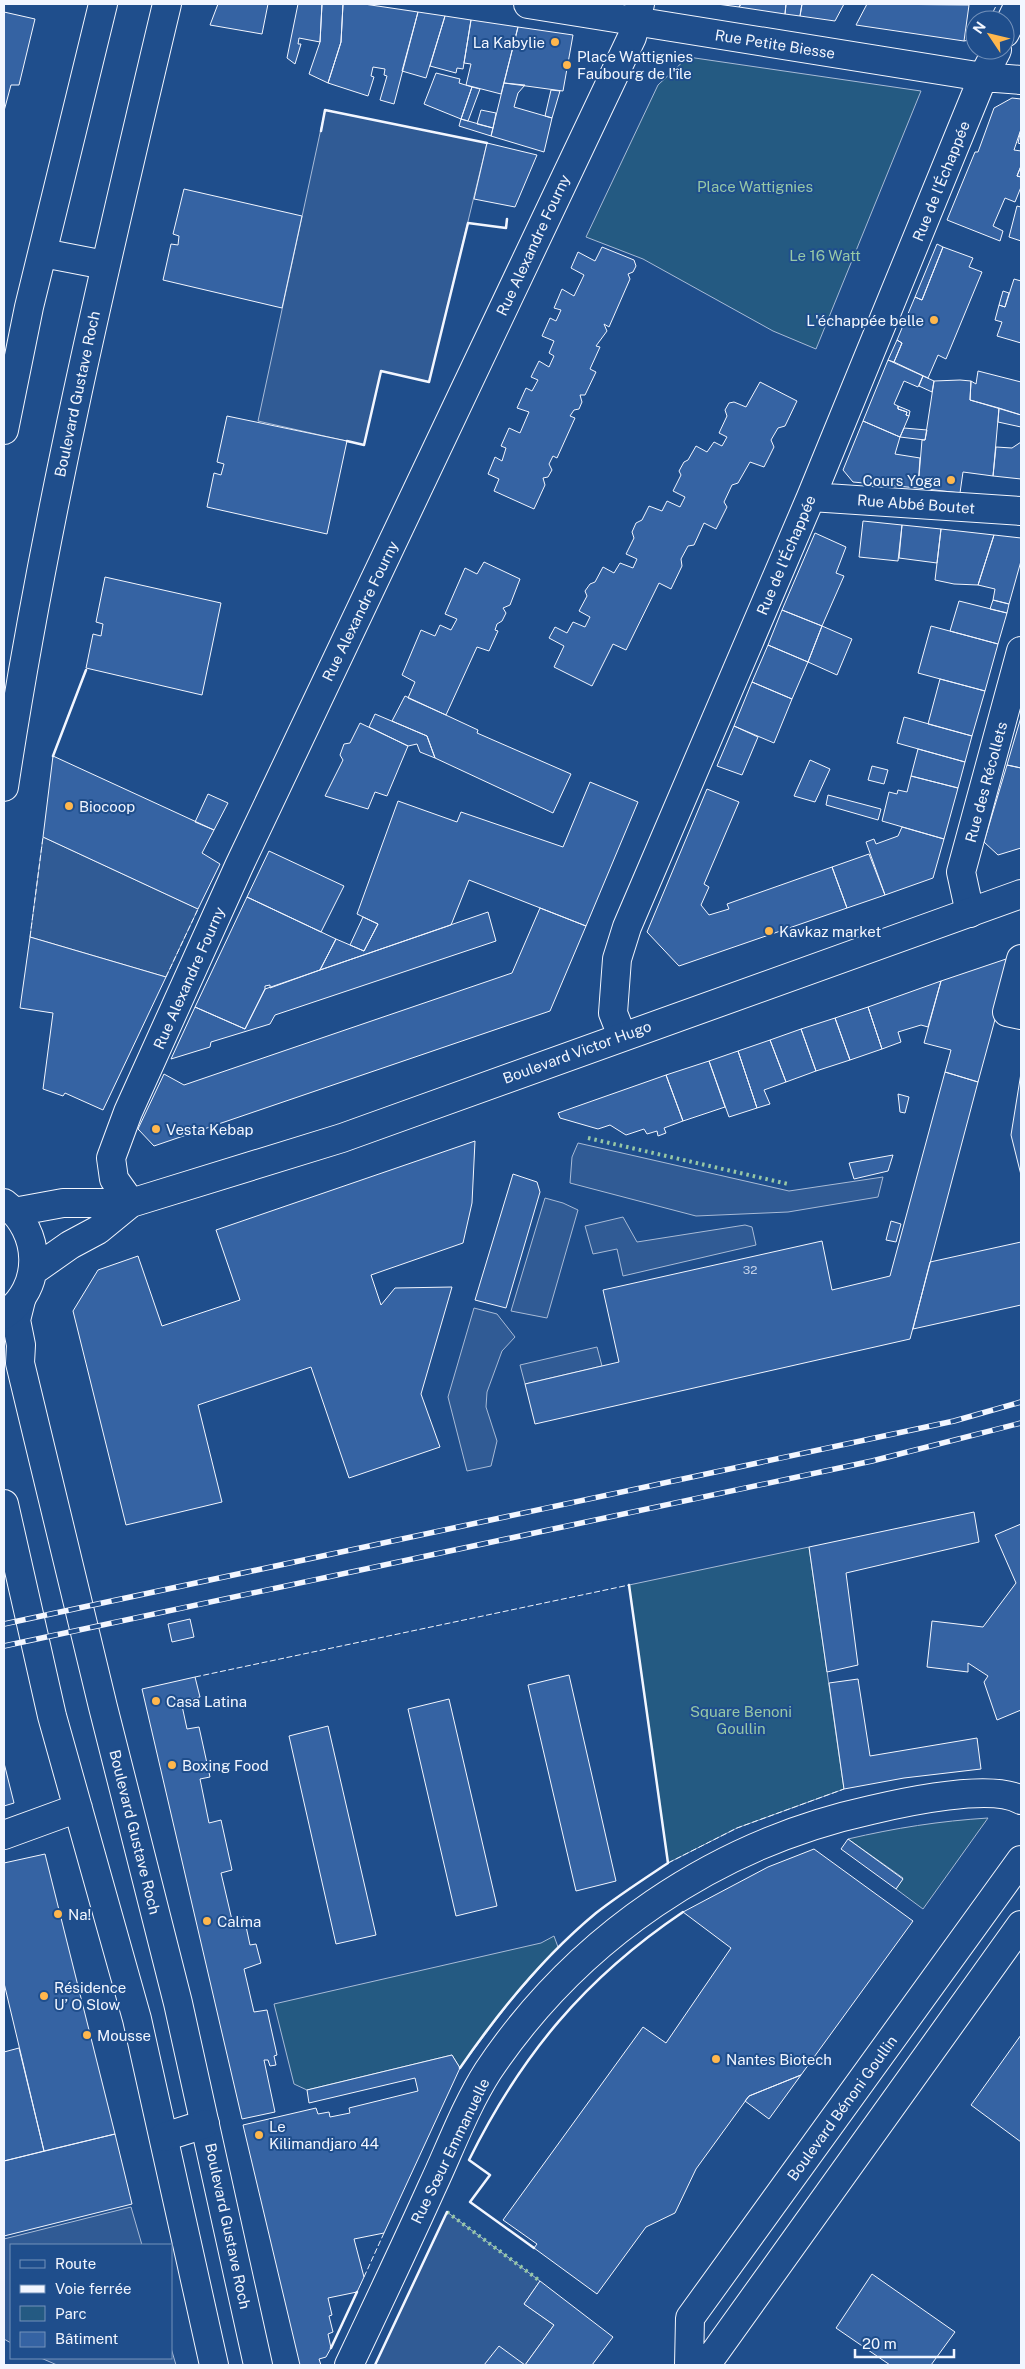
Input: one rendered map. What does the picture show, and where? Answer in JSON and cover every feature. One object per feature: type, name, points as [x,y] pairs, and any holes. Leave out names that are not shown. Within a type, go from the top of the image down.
[{"type":"street","points":[[4,430],[42,253],[102,4]]},
{"type":"street","name":"Boulevard Gustave Roch","points":[[4,787],[27,636],[105,265],[167,4]]},
{"type":"street","name":"Rue Petite Biesse","points":[[528,4],[638,12],[983,78],[1021,80]]},
{"type":"street","name":"Rue Alexandre Fourny","points":[[131,1203],[114,1179],[111,1158],[128,1112],[239,866],[632,37],[638,12]]},
{"type":"street","name":"Rue de l'Échappée","points":[[622,1036],[613,1013],[616,959],[628,927],[811,497],[992,60]]},
{"type":"street","points":[[42,253],[105,265]]},
{"type":"street","name":"Rue Abbé Boutet","points":[[811,497],[1021,511]]},
{"type":"street","name":"Rue des Récollets","points":[[970,914],[961,872],[1021,651]]},
{"type":"street","name":"Boulevard Victor Hugo","points":[[9,1207],[63,1203],[131,1203],[342,1138],[622,1036],[970,914],[1021,894]]},
{"type":"street","points":[[1021,959],[1007,1012],[1021,1015]]},
{"type":"street","name":"Boulevard Victor Hugo","points":[[33,1272],[70,1245],[98,1230],[131,1203]]},
{"type":"street","points":[[9,1207],[28,1233],[32,1245],[33,1272]]},
{"type":"street","name":"Boulevard Gustave Roch","points":[[33,1272],[12,1308],[21,1345],[20,1363],[103,1707],[178,2003],[258,2365]]},
{"type":"street","points":[[4,1504],[52,1716],[137,2019],[214,2365]]},
{"type":"street","name":"Rue Sœur Emmanuelle","points":[[348,2365],[465,2114],[488,2072],[525,2023],[558,1984],[603,1941],[685,1882],[760,1844],[829,1819],[944,1797],[1010,1794],[1021,1800]]},
{"type":"street","points":[[4,1835],[78,1808]]},
{"type":"street","name":"Boulevard Bénoni Goullin","points":[[689,2365],[690,2318],[1021,1860]]},
{"type":"street","points":[[706,2365],[1021,1925]]},
{"type":"street","points":[[164,2137],[205,2124]]},
{"type":"green space","name":"Place Wattignies","points":[[688,57],[921,91],[816,349],[773,331],[643,259],[586,237],[658,85]]},
{"type":"green space","name":"Square Benoni Goullin","points":[[809,1547],[844,1789],[737,1828],[668,1863],[629,1585]]},
{"type":"green space","points":[[988,1818],[923,1909],[896,1889],[903,1878],[848,1839],[918,1825]]},
{"type":"green space","points":[[554,1936],[558,1947],[509,2003],[460,2068],[452,2055],[307,2090],[294,2084],[274,2004],[541,1943]]},
{"type":"shaded area","points":[[325,110],[487,143],[429,382],[381,371],[364,445],[258,421]]},
{"type":"shaded area","points":[[43,837],[198,909],[166,977],[30,937]]},
{"type":"shaded area","points":[[578,1143],[789,1191],[883,1177],[878,1197],[788,1212],[696,1216],[570,1183],[572,1157]]},
{"type":"shaded area","points":[[545,1198],[578,1210],[547,1318],[511,1311]]},
{"type":"shaded area","points":[[623,1217],[637,1242],[745,1225],[752,1227],[756,1245],[623,1276],[617,1249],[593,1254],[585,1226]]},
{"type":"shaded area","points":[[474,1308],[497,1314],[515,1337],[502,1351],[487,1392],[486,1407],[497,1441],[491,1466],[467,1471],[448,1397]]},
{"type":"shaded area","points":[[597,1347],[602,1366],[525,1384],[520,1365]]},
{"type":"shaded area","points":[[131,2207],[142,2244],[10,2244],[10,2342],[4,2339],[4,2239]]},
{"type":"shaded area","points":[[447,2212],[540,2281],[524,2304],[554,2325],[525,2365],[375,2365]]},
{"type":"shaded area","points":[[172,2351],[176,2365],[57,2365],[43,2359],[172,2359]]},
{"type":"building","points":[[218,4],[268,4],[262,34],[210,25]]},
{"type":"building","points":[[298,4],[322,4],[320,42],[299,38],[298,44],[301,44],[295,64],[287,58]]},
{"type":"building","points":[[322,4],[343,4],[341,42],[328,83],[309,74],[320,42]]},
{"type":"building","points":[[343,4],[364,4],[418,12],[394,104],[380,100],[387,76],[384,75],[385,69],[373,67],[371,76],[374,77],[368,96],[328,83],[341,42]]},
{"type":"building","points":[[717,4],[741,4],[739,7]]},
{"type":"building","points":[[741,4],[786,4],[785,14],[739,7]]},
{"type":"building","points":[[786,4],[802,4],[800,16],[785,14]]},
{"type":"building","points":[[802,4],[844,4],[835,21],[800,16]]},
{"type":"building","points":[[867,4],[969,5],[968,10],[965,10],[964,41],[856,25]]},
{"type":"building","points":[[4,12],[35,19],[19,85],[11,85],[4,111]]},
{"type":"building","points":[[418,12],[445,16],[426,78],[402,71]]},
{"type":"building","points":[[445,16],[471,20],[463,69],[457,68],[456,73],[430,66]]},
{"type":"building","points":[[471,20],[518,27],[501,94],[466,85],[471,64],[464,63]]},
{"type":"building","points":[[518,27],[573,35],[563,91],[504,83]]},
{"type":"building","points":[[436,73],[460,79],[459,83],[472,87],[461,119],[424,104]]},
{"type":"building","points":[[504,83],[525,85],[518,93],[514,107],[552,118],[544,152],[491,136]]},
{"type":"building","points":[[472,87],[480,89],[468,121],[461,119]]},
{"type":"building","points":[[551,90],[560,91],[552,118],[545,116]]},
{"type":"building","points":[[1012,98],[1021,99],[1021,129],[1014,150],[1021,151],[1021,166],[1017,176],[1021,177],[1021,187],[1015,202],[1005,198],[993,226],[1003,231],[1000,241],[947,220],[975,152],[978,152],[994,108]]},
{"type":"building","points":[[481,110],[496,113],[493,128],[477,124]]},
{"type":"building","points":[[461,119],[493,128],[491,136],[459,126]]},
{"type":"building","points":[[1021,129],[1021,144],[1018,143]]},
{"type":"building","points":[[487,143],[537,155],[515,207],[474,199]]},
{"type":"building","points":[[1021,166],[1021,177],[1017,176]]},
{"type":"building","points":[[184,189],[302,216],[282,308],[163,280],[171,244],[178,245],[179,236],[173,234]]},
{"type":"building","points":[[1017,206],[1021,207],[1021,241],[1009,237]]},
{"type":"building","points":[[937,244],[943,247],[922,300],[915,297]]},
{"type":"building","points":[[602,247],[634,260],[636,266],[633,272],[628,274],[630,279],[609,327],[604,324],[607,331],[596,346],[600,347],[590,369],[596,372],[585,395],[580,395],[582,402],[579,409],[574,410],[570,416],[575,418],[557,458],[553,456],[549,464],[552,470],[548,477],[543,478],[545,485],[534,509],[494,491],[499,479],[488,474],[495,457],[502,461],[506,448],[501,446],[509,428],[520,433],[529,412],[517,408],[526,388],[532,391],[538,380],[531,377],[539,361],[549,367],[554,356],[549,353],[554,341],[542,336],[550,318],[556,321],[561,310],[554,308],[562,289],[574,296],[584,275],[571,268],[578,252],[595,261]]},
{"type":"building","name":"L'échappée belle","points":[[943,247],[973,258],[969,267],[982,272],[946,359],[938,355],[928,378],[894,362],[902,343],[897,340],[915,297],[922,300]]},
{"type":"building","points":[[1014,279],[1021,281],[1021,343],[997,336],[1002,322],[995,320],[999,305],[1005,307]]},
{"type":"building","points":[[1003,291],[1009,293],[1005,307],[999,305]]},
{"type":"building","points":[[897,340],[902,343],[894,362],[888,360]]},
{"type":"building","points":[[888,360],[923,376],[918,387],[904,381],[894,404],[898,406],[898,409],[907,412],[906,415],[909,416],[900,437],[863,421]]},
{"type":"building","points":[[978,371],[1021,382],[1021,415],[970,400],[971,381],[976,384]]},
{"type":"building","points":[[923,376],[934,381],[932,392],[919,386]]},
{"type":"building","points":[[934,381],[971,381],[970,400],[999,408],[993,476],[963,472],[960,493],[918,488],[922,440],[925,440]]},
{"type":"building","points":[[760,382],[797,401],[785,426],[778,428],[771,440],[774,447],[764,467],[750,462],[738,483],[732,485],[724,502],[727,507],[716,529],[704,523],[694,545],[688,546],[681,559],[682,566],[671,589],[659,583],[626,650],[613,644],[592,686],[554,667],[564,646],[549,638],[555,627],[567,633],[573,622],[585,627],[590,617],[579,611],[587,596],[585,591],[590,584],[595,582],[603,567],[614,573],[620,563],[633,568],[637,559],[626,554],[634,538],[632,532],[636,523],[642,520],[649,506],[662,511],[667,501],[680,507],[685,497],[673,491],[681,475],[679,471],[684,462],[688,460],[696,446],[707,452],[714,442],[722,446],[727,437],[719,433],[727,416],[725,410],[729,403],[734,402],[746,407]]},
{"type":"building","points":[[898,406],[910,411],[909,416],[906,415],[907,412],[898,409]]},
{"type":"building","points":[[999,408],[1021,415],[1021,427],[998,422]]},
{"type":"building","points":[[227,416],[347,441],[327,534],[207,507],[214,473],[221,475],[224,464],[217,462]]},
{"type":"building","points":[[863,421],[900,437],[895,454],[920,458],[918,488],[853,482],[843,470]]},
{"type":"building","points":[[904,428],[927,430],[925,440],[900,437]]},
{"type":"building","points":[[1021,442],[1021,479],[993,476],[996,447],[1012,448]]},
{"type":"building","points":[[863,521],[902,525],[898,561],[859,557]]},
{"type":"building","points":[[902,525],[941,529],[937,563],[899,558]]},
{"type":"building","points":[[941,529],[994,535],[978,585],[954,584],[935,580]]},
{"type":"building","points":[[815,533],[846,547],[836,573],[844,576],[822,626],[782,610]]},
{"type":"building","points":[[994,535],[1021,538],[1021,561],[1009,604],[993,600],[995,589],[978,585]]},
{"type":"building","points":[[484,562],[520,579],[510,605],[503,608],[506,613],[502,621],[497,624],[495,630],[498,631],[489,651],[477,647],[446,715],[408,698],[415,682],[402,675],[421,630],[435,636],[440,625],[451,630],[457,619],[445,614],[465,568],[477,574]]},
{"type":"building","points":[[105,577],[221,603],[202,695],[86,668],[93,634],[101,636],[103,624],[96,622]]},
{"type":"building","points":[[993,600],[1009,604],[1007,613],[990,609]]},
{"type":"building","points":[[959,601],[1007,613],[998,644],[950,631]]},
{"type":"building","points":[[782,610],[822,626],[808,662],[768,645]]},
{"type":"building","points":[[822,626],[852,639],[837,675],[808,662]]},
{"type":"building","points":[[931,626],[998,644],[985,691],[918,673]]},
{"type":"building","points":[[768,645],[808,662],[792,699],[752,682]]},
{"type":"building","points":[[940,679],[985,691],[972,736],[928,724]]},
{"type":"building","points":[[752,682],[792,699],[774,743],[734,726]]},
{"type":"building","points":[[405,696],[478,730],[477,733],[571,774],[553,813],[435,758],[427,736],[392,721]]},
{"type":"building","points":[[375,714],[427,736],[435,758],[420,752],[417,744],[408,746],[369,727]]},
{"type":"building","points":[[904,717],[972,736],[965,762],[897,743]]},
{"type":"building","points":[[1021,717],[1021,768],[1007,765]]},
{"type":"building","points":[[360,723],[408,746],[387,796],[375,792],[368,809],[325,796],[343,760],[340,755],[344,744],[350,743]]},
{"type":"building","points":[[734,726],[758,737],[742,775],[717,766]]},
{"type":"building","points":[[918,749],[965,762],[958,788],[911,776]]},
{"type":"building","points":[[53,756],[214,830],[202,853],[220,864],[198,909],[43,837]]},
{"type":"building","points":[[810,760],[830,769],[815,802],[794,796]]},
{"type":"building","points":[[1007,765],[1021,768],[1021,848],[998,855],[984,842]]},
{"type":"building","points":[[872,766],[888,770],[884,784],[868,780]]},
{"type":"building","points":[[911,776],[958,788],[944,839],[882,821],[889,792],[897,794],[898,790],[907,792]]},
{"type":"building","points":[[590,782],[638,802],[586,926],[469,880],[451,925],[320,970],[336,939],[364,951],[378,924],[357,914],[398,801],[457,822],[461,812],[563,847]]},
{"type":"building","points":[[707,789],[739,802],[704,884],[709,887],[701,905],[709,915],[729,909],[727,904],[832,867],[847,908],[679,966],[647,932]]},
{"type":"building","points":[[208,794],[228,803],[214,830],[195,822]]},
{"type":"building","points":[[828,795],[881,809],[878,820],[826,805]]},
{"type":"building","points":[[902,827],[944,839],[933,878],[885,895],[866,842],[874,839],[876,844],[898,836]]},
{"type":"building","points":[[269,851],[344,886],[321,932],[247,897]]},
{"type":"building","points":[[869,854],[885,895],[847,908],[832,867]]},
{"type":"building","points":[[247,897],[336,939],[320,970],[270,988],[270,985],[265,986],[245,1029],[195,1007]]},
{"type":"building","points":[[540,908],[586,926],[550,1011],[154,1146],[138,1129],[164,1074],[184,1085],[512,973]]},
{"type":"building","points":[[488,912],[496,941],[275,1015],[270,1024],[211,1042],[210,1047],[171,1059],[195,1007],[245,1029],[265,989]]},
{"type":"building","points":[[363,917],[378,924],[364,951],[350,945]]},
{"type":"building","points":[[30,937],[166,977],[103,1110],[65,1093],[63,1096],[43,1089],[53,1013],[20,1008]]},
{"type":"building","points":[[1012,957],[978,1082],[945,1072],[951,1050],[924,1043],[941,981]]},
{"type":"building","points":[[941,981],[928,1027],[921,1025],[898,1032],[901,1042],[882,1049],[868,1007]]},
{"type":"building","points":[[868,1007],[882,1049],[850,1060],[835,1018]]},
{"type":"building","points":[[835,1018],[850,1060],[816,1071],[801,1029]]},
{"type":"building","points":[[801,1029],[816,1071],[786,1082],[770,1040]]},
{"type":"building","points":[[770,1040],[786,1082],[764,1090],[770,1104],[757,1108],[738,1051]]},
{"type":"building","points":[[738,1051],[757,1108],[729,1117],[709,1061]]},
{"type":"building","points":[[709,1061],[725,1107],[683,1121],[666,1075]]},
{"type":"building","points":[[945,1072],[978,1082],[910,1339],[535,1424],[525,1384],[619,1362],[603,1290],[822,1241],[832,1290],[890,1276]]},
{"type":"building","points":[[1021,1073],[1021,1175],[1011,1135]]},
{"type":"building","points":[[666,1075],[683,1121],[664,1128],[666,1133],[658,1136],[657,1131],[647,1134],[644,1129],[626,1135],[610,1125],[598,1129],[560,1118],[558,1113]]},
{"type":"building","points":[[898,1094],[909,1097],[905,1113],[900,1112]]},
{"type":"building","points":[[475,1141],[472,1203],[463,1243],[371,1275],[381,1305],[395,1288],[452,1287],[421,1394],[440,1447],[349,1478],[311,1367],[198,1405],[222,1502],[126,1525],[73,1311],[98,1270],[138,1256],[162,1326],[240,1300],[216,1230]]},
{"type":"building","points":[[893,1155],[888,1171],[854,1179],[849,1163]]},
{"type":"building","points":[[513,1174],[537,1182],[540,1192],[506,1308],[475,1300]]},
{"type":"building","points":[[891,1221],[901,1224],[896,1242],[886,1240]]},
{"type":"building","points":[[1021,1242],[1021,1305],[913,1329],[930,1262]]},
{"type":"building","points":[[974,1512],[979,1542],[846,1573],[858,1665],[827,1672],[809,1547]]},
{"type":"building","points":[[1021,1524],[1021,1710],[997,1720],[984,1682],[988,1676],[968,1663],[968,1672],[927,1667],[932,1621],[983,1627],[1016,1583],[995,1535]]},
{"type":"building","points":[[190,1619],[194,1637],[172,1642],[168,1624]]},
{"type":"building","points":[[569,1675],[616,1881],[576,1891],[528,1685]]},
{"type":"building","points":[[195,1677],[200,1697],[181,1701],[187,1729],[199,1727],[210,1777],[200,1779],[209,1823],[221,1820],[232,1870],[221,1873],[232,1920],[244,1917],[250,1945],[256,1944],[261,1963],[244,1969],[254,2012],[267,2010],[277,2055],[274,2056],[276,2065],[270,2066],[268,2060],[264,2060],[275,2112],[242,2119],[142,1689]]},
{"type":"building","points":[[858,1679],[870,1756],[977,1738],[981,1769],[904,1778],[844,1789],[829,1683]]},
{"type":"building","points":[[449,1699],[497,1906],[456,1916],[408,1709]]},
{"type":"building","points":[[328,1726],[376,1935],[336,1944],[289,1736]]},
{"type":"building","points":[[4,1763],[14,1803],[4,1806]]},
{"type":"building","points":[[848,1839],[903,1879],[896,1889],[841,1849]]},
{"type":"building","name":"Nantes Biotech","points":[[814,1849],[913,1921],[801,2075],[749,2096],[696,2169],[675,2213],[646,2227],[597,2294],[534,2248],[537,2244],[503,2220],[643,2027],[666,2043],[731,1948],[683,1912],[768,1867]]},
{"type":"building","name":"Résidence U’ O Slow","points":[[45,1854],[115,2134],[44,2151],[4,1983],[4,1863]]},
{"type":"building","points":[[1021,2035],[1021,2142],[971,2105]]},
{"type":"building","points":[[19,2048],[44,2151],[4,2161],[4,2052]]},
{"type":"building","points":[[452,2055],[460,2068],[384,2233],[354,2239],[364,2277],[357,2292],[328,2298],[332,2315],[329,2316],[333,2332],[328,2334],[331,2348],[326,2357],[319,2359],[321,2365],[300,2365],[243,2125],[316,2108],[318,2114],[329,2112],[330,2117],[350,2113],[349,2108],[418,2091],[415,2078],[309,2103],[307,2090]]},
{"type":"building","points":[[801,2075],[769,2119],[745,2101],[749,2096]]},
{"type":"building","points":[[115,2134],[132,2204],[4,2236],[4,2161]]},
{"type":"building","points":[[872,2274],[955,2332],[931,2365],[890,2365],[836,2328]]},
{"type":"building","points":[[540,2281],[613,2337],[592,2365],[525,2365],[554,2325],[524,2304]]},
{"type":"building","points":[[499,2346],[525,2365],[484,2365]]},
{"type":"railway","points":[[4,1624],[954,1421],[1021,1402]]},
{"type":"railway","points":[[4,1646],[872,1461],[1021,1423]]},
{"type":"hedge","points":[[588,1138],[788,1184]]},
{"type":"hedge","points":[[447,2212],[540,2281]]},
{"type":"fence","points":[[994,10],[997,4]]},
{"type":"fence","points":[[30,937],[43,837]]},
{"type":"fence","points":[[166,977],[198,909]]},
{"type":"fence","points":[[195,1677],[629,1585]]},
{"type":"fence","points":[[668,1863],[737,1828],[844,1789]]},
{"type":"fence","points":[[364,2277],[384,2233]]},
{"type":"wall","points":[[321,131],[325,110],[487,143]]},
{"type":"wall","points":[[347,441],[364,445],[381,371],[429,382],[468,223],[506,228],[507,219]]},
{"type":"wall","points":[[53,756],[86,670]]},
{"type":"wall","points":[[460,2068],[506,2006],[558,1948],[596,1913],[668,1863],[629,1585]]},
{"type":"wall","points":[[534,2248],[470,2202],[490,2175],[469,2160],[511,2086],[559,2021],[616,1964],[648,1937],[683,1912]]},
{"type":"wall","points":[[375,2365],[447,2212]]},
{"type":"wall","points":[[331,2348],[357,2292]]},
{"type":"place","name":"La Kabylie","points":[[555,42]]},
{"type":"place","name":"Place Wattignies Faubourg de l'île","points":[[567,65]]},
{"type":"place","name":"L'échappée belle","points":[[934,320]]},
{"type":"place","name":"Cours Yoga","points":[[951,480]]},
{"type":"place","name":"Biocoop","points":[[69,806]]},
{"type":"place","name":"Kavkaz market","points":[[769,931]]},
{"type":"place","name":"Vesta Kebap","points":[[156,1129]]},
{"type":"place","name":"Casa Latina","points":[[156,1701]]},
{"type":"place","name":"Boxing Food","points":[[172,1765]]},
{"type":"place","name":"Na!","points":[[58,1914]]},
{"type":"place","name":"Calma","points":[[207,1921]]},
{"type":"place","name":"Résidence U’ O Slow","points":[[44,1996]]},
{"type":"place","name":"Mousse","points":[[87,2035]]},
{"type":"place","name":"Nantes Biotech","points":[[716,2059]]},
{"type":"place","name":"Le Kilimandjaro 44","points":[[259,2135]]},
{"type":"park label","name":"Le 16 Watt","points":[[825,255]]}]
